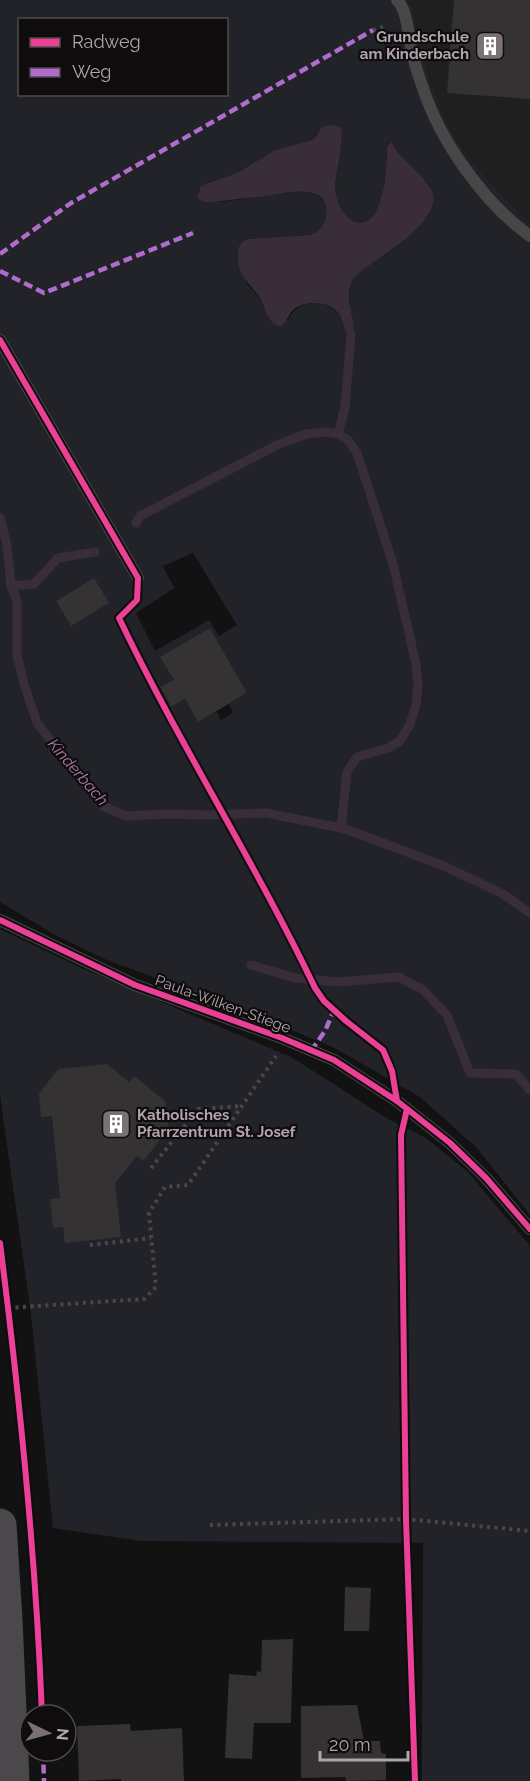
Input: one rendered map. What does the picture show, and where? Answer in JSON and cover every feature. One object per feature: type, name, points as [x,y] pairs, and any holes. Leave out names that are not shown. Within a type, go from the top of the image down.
[{"type":"street","points":[[0,1525],[13,1781]]},
{"type":"lane","points":[[397,0],[400,2],[406,20],[412,55],[433,117],[471,176],[496,205],[530,236]]},
{"type":"lane","points":[[0,340],[138,578]]},
{"type":"lane","name":"Paula-Wilken-Stiege","points":[[0,920],[135,985],[282,1038],[334,1060],[407,1108],[450,1143],[486,1178],[530,1229]]},
{"type":"path","points":[[8,1308],[144,1299],[156,1287],[149,1213],[165,1187],[188,1185],[278,1052],[282,1038]]},
{"type":"path","points":[[151,1167],[198,1109],[242,1106]]},
{"type":"path","points":[[90,1245],[151,1238]]},
{"type":"path","points":[[210,1525],[406,1519],[530,1531]]},
{"type":"shaded area","points":[[0,0],[404,0],[413,8],[420,44],[432,85],[446,120],[464,151],[499,192],[530,222],[530,1215],[477,1148],[420,1097],[333,1047],[240,1009],[107,960],[57,936],[0,902]],"holes":[[[334,125],[341,128],[336,190],[338,202],[347,217],[356,222],[366,222],[379,206],[385,180],[387,146],[390,142],[432,191],[433,201],[430,211],[424,221],[406,239],[353,279],[349,294],[354,328],[344,325],[334,309],[318,303],[300,306],[288,320],[269,319],[261,300],[248,285],[238,262],[240,244],[248,239],[311,235],[323,226],[325,204],[315,194],[305,192],[214,202],[197,198],[198,190],[205,184],[237,173],[275,150],[314,139],[318,132]],[[193,553],[237,625],[219,636],[209,620],[155,651],[136,613],[174,588],[163,566]],[[93,579],[71,625],[56,601]],[[210,628],[247,693],[229,704],[233,713],[221,720],[216,711],[198,722],[185,699],[171,707],[160,688],[174,680],[161,657]]]},
{"type":"shaded area","points":[[404,0],[530,0],[530,222],[499,192],[464,151],[446,120],[432,85],[420,44],[413,8]]},
{"type":"shaded area","points":[[334,125],[341,128],[342,132],[335,184],[336,195],[340,207],[349,219],[355,222],[365,222],[373,216],[378,207],[385,180],[387,146],[391,142],[430,187],[433,201],[430,211],[416,230],[353,279],[349,294],[354,328],[353,333],[349,335],[341,317],[335,310],[330,306],[317,303],[297,307],[281,326],[276,325],[270,319],[260,298],[244,278],[239,267],[239,248],[245,240],[311,235],[319,230],[326,213],[325,204],[320,196],[297,191],[214,202],[204,202],[197,198],[200,187],[205,184],[237,173],[275,150],[314,139],[322,127]]},
{"type":"shaded area","points":[[0,929],[77,966],[293,1058],[388,1119],[426,1138],[468,1172],[530,1246],[530,1781],[422,1781],[423,1543],[141,1541],[53,1528],[31,1314],[0,1095]]},
{"type":"building","name":"Grundschule am Kinderbach","points":[[454,0],[530,0],[530,99],[447,93]]},
{"type":"building","points":[[94,578],[109,603],[71,626],[56,601]]},
{"type":"building","points":[[210,628],[247,693],[198,722],[185,699],[171,707],[160,687],[174,680],[160,657]]},
{"type":"building","name":"Katholisches Pfarrzentrum St. Josef","points":[[107,1064],[129,1082],[134,1076],[165,1101],[169,1129],[143,1161],[137,1156],[115,1183],[121,1237],[65,1243],[63,1227],[53,1228],[50,1199],[60,1198],[52,1116],[41,1117],[39,1094],[58,1069]]},
{"type":"building","points":[[345,1587],[371,1588],[369,1631],[344,1631]]},
{"type":"building","points":[[293,1639],[291,1723],[254,1723],[252,1759],[225,1758],[229,1674],[256,1676],[257,1671],[261,1672],[262,1640]]},
{"type":"building","points":[[357,1705],[364,1741],[380,1741],[381,1753],[386,1754],[386,1780],[346,1781],[345,1777],[301,1778],[301,1706]]},
{"type":"building","points":[[130,1724],[131,1731],[182,1728],[184,1781],[121,1781],[121,1779],[79,1781],[78,1726]]},
{"type":"waterway","points":[[338,434],[345,407],[351,335]]},
{"type":"waterway","points":[[136,523],[140,516],[277,445],[306,434],[325,432],[338,434],[348,440],[357,453],[393,564],[416,664],[418,684],[416,705],[410,724],[400,741],[388,748],[357,757],[347,772],[341,828]]},
{"type":"waterway","name":"Kinderbach","points":[[0,517],[7,546],[11,586],[17,601],[17,654],[37,723],[103,806],[126,816],[266,813],[346,829],[444,866],[503,894],[530,913]]},
{"type":"waterway","points":[[11,586],[34,584],[58,558],[95,552]]},
{"type":"waterway","points":[[251,965],[295,978],[338,982],[399,977],[423,990],[447,1015],[470,1073],[516,1074],[530,1090]]},
{"type":"marked path","points":[[0,254],[71,203],[373,30]]},
{"type":"marked path","points":[[0,271],[44,293],[193,233]]},
{"type":"marked path","points":[[311,1051],[325,1031],[334,1010]]},
{"type":"marked path","points":[[43,1763],[44,1781]]},
{"type":"cycle path","points":[[0,340],[138,578],[137,600],[119,618],[142,665],[268,895],[315,988],[324,1001],[383,1050],[392,1071],[397,1101]]},
{"type":"cycle path","points":[[0,920],[135,985],[282,1038],[334,1060],[397,1101],[450,1143],[486,1178],[530,1229]]},
{"type":"cycle path","points":[[407,1109],[401,1135],[406,1519],[415,1781]]},
{"type":"cycle path","points":[[0,1243],[26,1479],[36,1597],[41,1703]]},
{"type":"place","name":"Grundschule am Kinderbach","points":[[490,46]]},
{"type":"place","name":"Katholisches Pfarrzentrum St. Josef","points":[[116,1124]]}]
